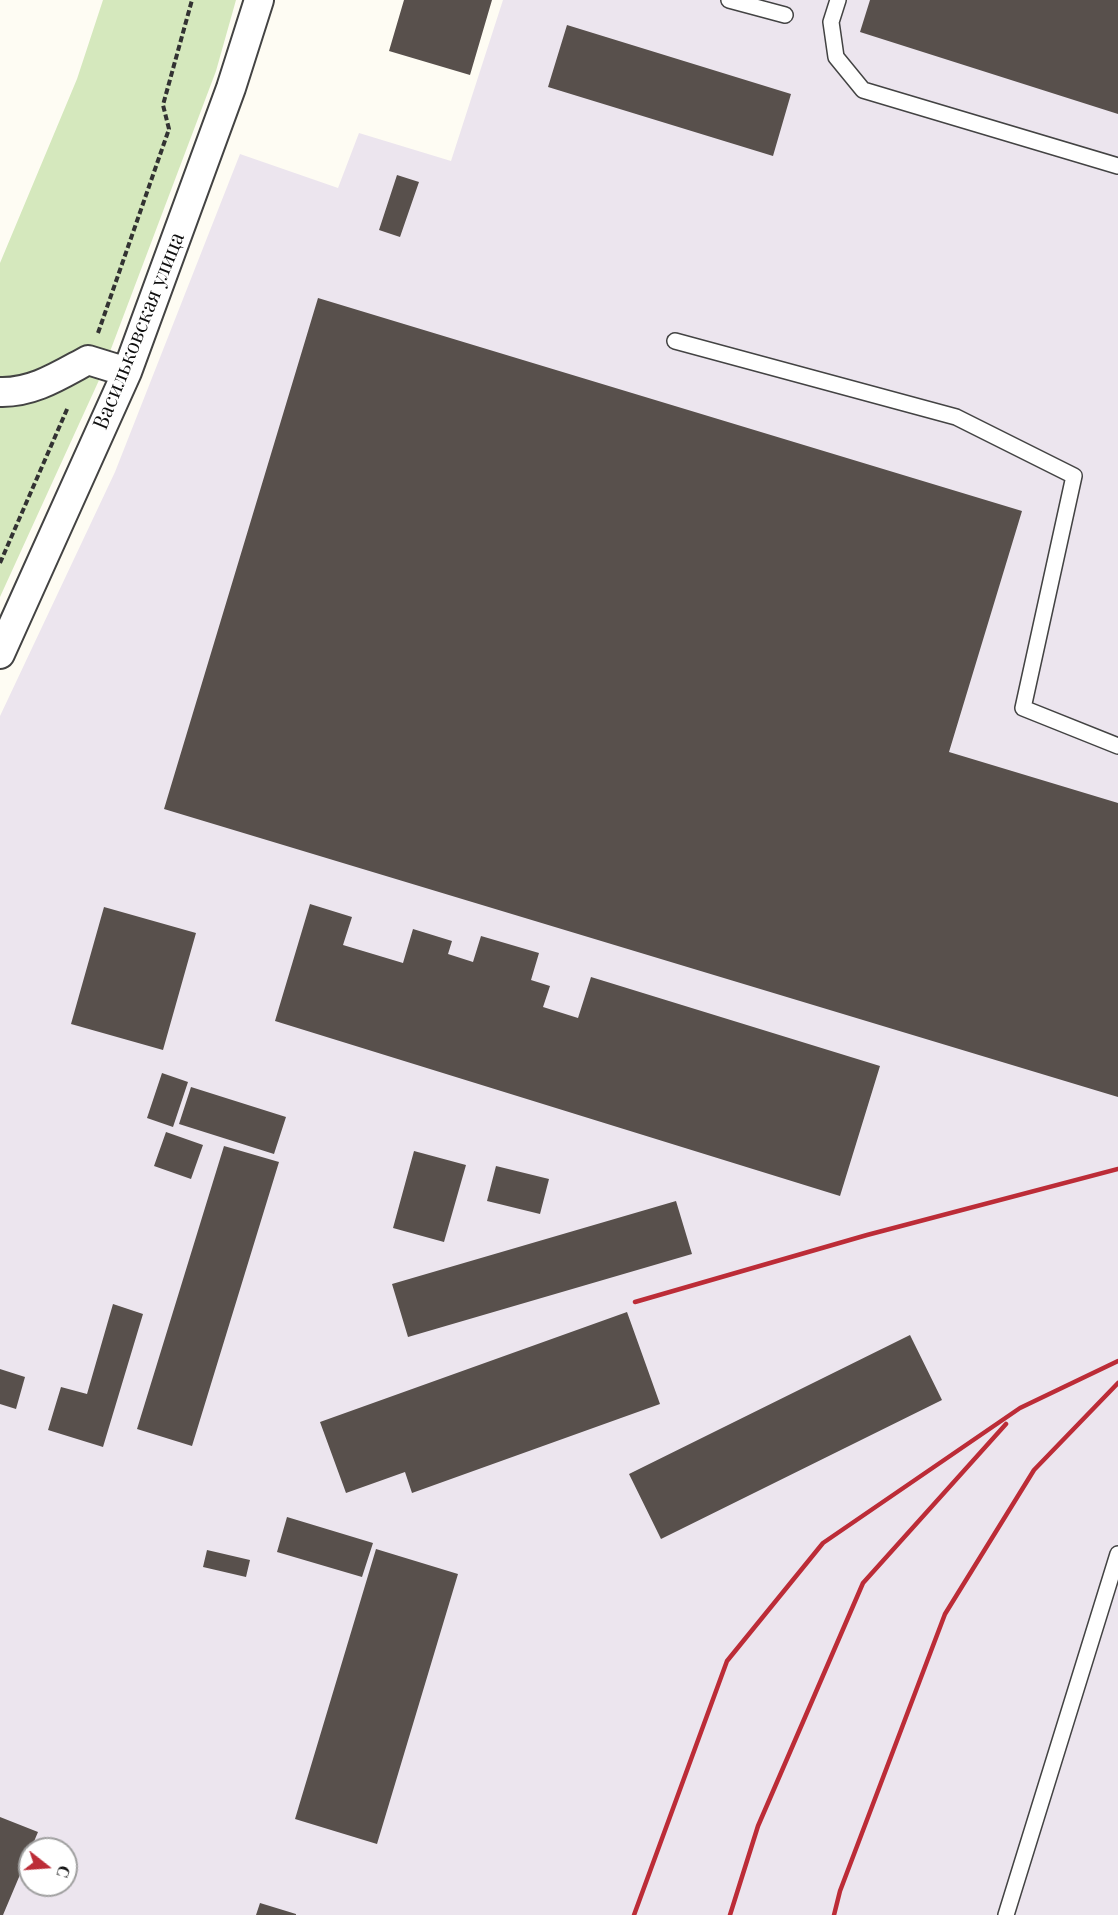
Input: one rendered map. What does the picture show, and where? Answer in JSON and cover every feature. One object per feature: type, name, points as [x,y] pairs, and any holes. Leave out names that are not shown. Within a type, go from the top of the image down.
[{"type":"street","name":"Васильковская улица","points":[[0,654],[127,372],[231,88],[259,0]]},
{"type":"street","points":[[0,392],[16,392],[46,383],[88,360],[127,372]]},
{"type":"lane","points":[[729,0],[785,15]]},
{"type":"lane","points":[[838,0],[831,22],[836,57],[863,90],[1118,165]]},
{"type":"lane","points":[[675,341],[956,417],[1074,476],[1023,708],[1118,746]]},
{"type":"lane","points":[[1006,1915],[1118,1554]]},
{"type":"path","points":[[0,563],[88,360],[169,129],[163,105],[192,0]]},
{"type":"shaded area","points":[[503,0],[1118,0],[1118,1915],[0,1915],[0,716],[115,472],[240,154],[338,188],[359,133],[451,161]]},
{"type":"green space","points":[[103,0],[236,0],[216,71],[100,378],[0,597],[0,263],[77,79]]},
{"type":"building","points":[[404,0],[492,0],[470,75],[389,51]]},
{"type":"building","points":[[870,0],[1118,0],[1118,114],[860,32]]},
{"type":"building","points":[[567,25],[791,94],[773,156],[548,87]]},
{"type":"building","points":[[397,175],[419,182],[400,237],[379,230]]},
{"type":"building","points":[[318,298],[1022,511],[949,752],[1118,803],[1118,1097],[164,809]]},
{"type":"building","points":[[310,904],[352,917],[343,945],[403,963],[413,929],[452,941],[448,954],[473,962],[481,936],[539,953],[531,980],[550,986],[543,1007],[578,1018],[591,977],[880,1066],[840,1196],[275,1021]]},
{"type":"building","points":[[104,907],[196,933],[163,1050],[71,1024]]},
{"type":"building","points":[[162,1073],[188,1082],[173,1127],[147,1118]]},
{"type":"building","points":[[191,1087],[286,1117],[274,1154],[179,1124]]},
{"type":"building","points":[[166,1132],[203,1145],[191,1179],[154,1166]]},
{"type":"building","points":[[224,1146],[279,1162],[192,1446],[137,1429]]},
{"type":"building","points":[[414,1151],[466,1165],[444,1242],[393,1228]]},
{"type":"building","points":[[496,1166],[549,1179],[540,1214],[487,1201]]},
{"type":"building","points":[[676,1201],[692,1254],[408,1337],[392,1284]]},
{"type":"building","points":[[113,1304],[143,1314],[103,1447],[48,1430],[61,1387],[87,1394]]},
{"type":"building","points":[[627,1312],[660,1404],[412,1493],[405,1472],[346,1493],[320,1422]]},
{"type":"building","points":[[910,1335],[942,1400],[661,1539],[629,1474]]},
{"type":"building","points":[[0,1369],[25,1377],[16,1409],[0,1404]]},
{"type":"building","points":[[287,1517],[373,1543],[362,1577],[277,1552]]},
{"type":"building","points":[[376,1549],[458,1574],[377,1844],[295,1819]]},
{"type":"building","points":[[207,1550],[250,1560],[246,1577],[203,1567]]},
{"type":"building","points":[[0,1817],[38,1832],[36,1837],[18,1837],[18,1879],[3,1915],[0,1915]]},
{"type":"building","points":[[260,1903],[296,1914],[296,1915],[256,1915]]},
{"type":"railway","points":[[635,1302],[867,1235],[1118,1169]]},
{"type":"railway","points":[[634,1915],[727,1661],[823,1543],[1020,1408],[1118,1361]]},
{"type":"railway","points":[[834,1915],[840,1891],[945,1614],[1034,1470],[1118,1383]]},
{"type":"railway","points":[[730,1915],[758,1826],[863,1583],[1006,1424]]}]
